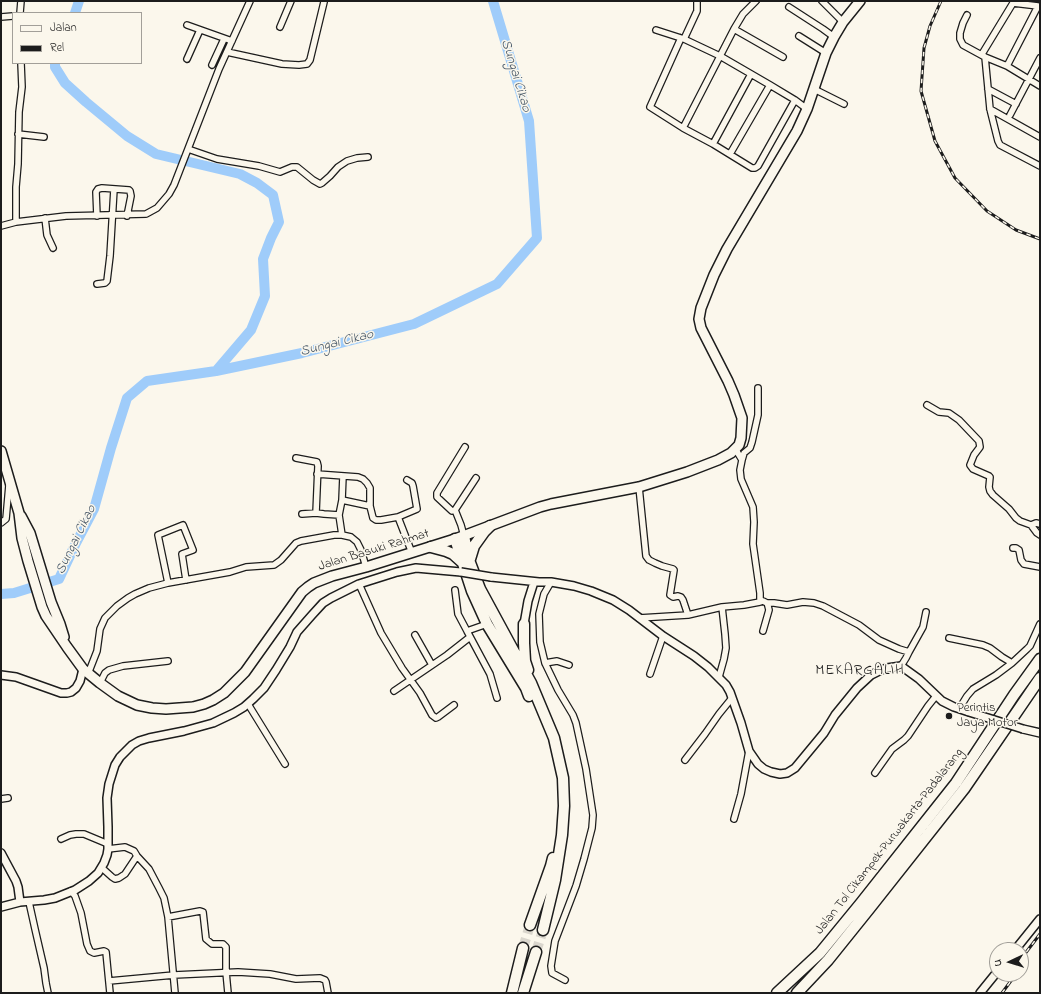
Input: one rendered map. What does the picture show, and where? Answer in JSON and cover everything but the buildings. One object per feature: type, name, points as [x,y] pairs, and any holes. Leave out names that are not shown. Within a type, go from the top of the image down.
[{"type":"highway","points":[[736,450],[739,445],[742,418],[734,395],[708,345],[701,328],[699,319],[701,308],[707,291],[727,249],[797,130],[807,109],[826,53],[834,37],[843,22],[860,1]]},
{"type":"highway","name":"Jalan Basuki Rahmat","points":[[1,451],[19,513],[22,538],[28,561],[46,616],[66,647],[91,676],[126,701],[152,708],[166,709],[198,705],[213,700],[224,693],[246,672],[302,592],[323,579],[460,538],[551,504],[638,487],[687,472],[718,460],[736,450]]},
{"type":"highway","name":"Jalan Basuki Rahmat","points":[[19,513],[30,533],[51,602],[60,624],[66,647]]},
{"type":"highway","points":[[464,565],[474,546],[490,526]]},
{"type":"highway","points":[[460,538],[464,565],[472,591],[488,624],[526,688],[540,718],[549,741],[558,779],[560,814],[557,838],[551,866],[530,925]]},
{"type":"highway","points":[[431,547],[452,554],[464,565],[480,589],[531,683],[554,738],[563,778],[564,818],[555,880],[543,930]]},
{"type":"highway","points":[[498,623],[507,633],[510,634],[517,632],[524,624]]},
{"type":"highway","points":[[524,624],[525,661],[531,683]]},
{"type":"highway","name":"Jalan Tol Cikampek–Purwakarta–Padalarang","points":[[777,993],[820,953],[956,783],[1014,695],[1040,659]]},
{"type":"highway","name":"Jalan Tol Cikampek–Purwakarta–Padalarang","points":[[797,993],[828,960],[964,789],[1040,678]]},
{"type":"highway","points":[[512,993],[523,948]]},
{"type":"highway","points":[[523,993],[536,952]]},
{"type":"street","points":[[20,12],[21,1]]},
{"type":"street","points":[[1,226],[16,222],[66,216],[127,216],[146,214],[156,208],[169,194],[179,174],[212,85],[250,1]]},
{"type":"street","points":[[280,27],[291,1]]},
{"type":"street","points":[[697,1],[698,11],[650,107],[683,128],[753,168],[758,166],[795,100]]},
{"type":"street","points":[[683,128],[734,29],[743,14],[756,1]]},
{"type":"street","points":[[822,1],[843,22]]},
{"type":"street","points":[[227,52],[282,64],[307,64],[310,60],[324,2]]},
{"type":"street","points":[[1006,66],[1038,6],[1013,3],[984,56],[990,109],[996,137],[1000,145],[1040,166]]},
{"type":"street","points":[[790,7],[834,37]]},
{"type":"street","points":[[967,15],[960,28],[960,39],[963,44],[1006,66],[1040,86]]},
{"type":"street","points":[[1,17],[12,16]]},
{"type":"street","points":[[187,25],[232,42]]},
{"type":"street","points":[[734,29],[783,57]]},
{"type":"street","points":[[187,59],[200,30]]},
{"type":"street","points":[[656,30],[683,39],[720,56],[795,100],[807,109]]},
{"type":"street","points":[[800,36],[826,53]]},
{"type":"street","points":[[212,65],[224,38]]},
{"type":"street","points":[[1010,116],[1040,58]]},
{"type":"street","points":[[16,222],[18,134],[22,87],[21,64]]},
{"type":"street","points":[[713,144],[751,74]]},
{"type":"street","points":[[730,154],[770,85]]},
{"type":"street","points":[[814,89],[844,104]]},
{"type":"street","points":[[988,89],[1016,104]]},
{"type":"street","points":[[990,109],[1040,137]]},
{"type":"street","points":[[18,134],[44,137]]},
{"type":"street","points":[[188,149],[217,159],[259,166],[277,172],[282,172],[292,167],[297,167],[320,184],[338,167],[347,161],[368,157]]},
{"type":"street","points":[[96,216],[96,192],[98,189],[114,189],[130,191],[131,196],[127,216]]},
{"type":"street","points":[[97,284],[105,283],[107,281],[114,189]]},
{"type":"street","points":[[45,218],[47,235],[53,248]]},
{"type":"street","points":[[758,388],[758,415],[752,442],[750,448],[744,453],[740,470],[741,479],[752,507],[754,522],[753,544],[760,602]]},
{"type":"street","points":[[927,405],[939,412],[949,413],[958,420],[979,442],[980,447],[974,455],[970,465],[973,469],[989,476],[989,487],[993,495],[1009,509],[1016,518],[1031,525],[1040,535]]},
{"type":"street","points":[[455,510],[452,511],[437,497],[437,493],[465,447]]},
{"type":"street","points":[[736,450],[742,460]]},
{"type":"street","points":[[296,458],[317,462],[318,474],[316,513]]},
{"type":"street","points":[[318,474],[358,477],[366,481],[370,488],[370,506],[373,518],[376,520],[398,517],[417,509],[412,483],[407,480]]},
{"type":"street","points":[[342,535],[339,515],[342,500],[343,476]]},
{"type":"street","points":[[455,510],[476,478]]},
{"type":"street","points":[[1,523],[6,519],[9,480]]},
{"type":"street","points":[[638,487],[646,556],[649,560],[674,570],[670,595],[672,597],[681,597],[688,615]]},
{"type":"street","points":[[342,500],[370,506]]},
{"type":"street","points":[[455,510],[461,525],[460,538]]},
{"type":"street","points":[[302,514],[316,513],[339,515]]},
{"type":"street","points":[[398,517],[412,553]]},
{"type":"street","points":[[1031,525],[1036,523],[1040,524]]},
{"type":"street","points":[[168,583],[158,535],[183,525],[192,550],[182,554],[186,580]]},
{"type":"street","points":[[91,676],[100,629],[108,613],[135,594],[149,588],[168,583],[230,572],[246,567],[274,565],[281,560],[296,543],[334,535],[351,537],[357,542],[366,567]]},
{"type":"street","points":[[1012,548],[1019,550],[1021,560],[1024,564],[1040,567]]},
{"type":"street","points":[[1,907],[20,902],[55,898],[89,881],[98,873],[102,868],[107,855],[107,798],[109,784],[115,765],[126,751],[139,741],[213,723],[234,713],[248,704],[264,688],[276,670],[297,632],[323,603],[359,584],[416,568],[464,565],[491,577],[534,582],[551,582],[592,591],[613,600],[694,656],[719,677],[730,692],[749,751],[758,764],[771,772],[780,774],[787,773],[795,768],[824,733],[845,701],[871,675],[887,668],[901,666],[919,679],[946,704],[1022,729],[1040,733]]},
{"type":"street","points":[[524,624],[528,601],[534,582]]},
{"type":"street","points":[[551,582],[544,594],[538,616],[540,642],[545,663],[576,723],[589,785],[593,815],[592,828],[584,859],[576,886],[555,941],[550,966],[552,973],[565,980]]},
{"type":"street","points":[[359,584],[381,633],[402,668],[420,693],[433,717],[438,717],[454,705]]},
{"type":"street","points":[[455,590],[458,614],[490,674],[497,698]]},
{"type":"street","points":[[638,618],[688,615],[722,607],[760,602],[784,605],[803,602],[814,603],[823,606],[859,625],[880,640],[909,652]]},
{"type":"street","points":[[763,631],[769,610],[767,603]]},
{"type":"street","points":[[719,677],[726,648],[722,607]]},
{"type":"street","points":[[901,666],[923,627],[926,612]]},
{"type":"street","points":[[467,631],[488,624]]},
{"type":"street","points":[[959,709],[973,689],[1012,663],[1030,646],[1040,624]]},
{"type":"street","points":[[415,635],[432,665]]},
{"type":"street","points":[[650,674],[663,636]]},
{"type":"street","points":[[394,691],[447,655],[470,637]]},
{"type":"street","points":[[949,638],[983,645],[1012,663]]},
{"type":"street","points":[[545,663],[557,660],[569,665]]},
{"type":"street","points":[[1,675],[16,677],[61,693],[71,692],[76,688],[80,681],[91,676],[105,673],[109,670],[123,666],[168,661]]},
{"type":"street","points":[[80,681],[91,676]]},
{"type":"street","points":[[875,773],[892,749],[908,736],[936,696]]},
{"type":"street","points":[[685,760],[718,714],[732,698]]},
{"type":"street","points":[[248,704],[285,764]]},
{"type":"street","points":[[734,819],[741,794],[749,751]]},
{"type":"street","points":[[1,799],[8,798]]},
{"type":"street","points":[[61,839],[70,835],[84,834],[108,846],[125,847],[134,851],[149,869],[164,898],[168,917],[175,993]]},
{"type":"street","points":[[1,853],[16,881],[20,902]]},
{"type":"street","points":[[102,868],[112,877],[116,879],[119,878],[125,874],[137,856]]},
{"type":"street","points":[[71,891],[75,896],[81,913],[87,944],[90,951],[94,953],[106,952],[110,993]]},
{"type":"street","points":[[29,902],[36,929],[48,993]]},
{"type":"street","points":[[168,917],[200,911],[203,912],[206,939],[212,944],[223,944],[226,947],[228,993]]},
{"type":"street","points":[[1021,942],[1040,919]]},
{"type":"street","points":[[109,981],[174,975],[238,972],[296,979],[320,978],[325,980],[328,993]]},
{"type":"street","points":[[980,993],[989,982]]},
{"type":"waterway","points":[[75,12],[79,1]]},
{"type":"waterway","name":"Sungai Cikao","points":[[1,594],[14,593],[59,579],[94,509],[127,398],[147,381],[216,371],[302,353],[414,324],[497,284],[537,238],[529,121],[493,1]]},
{"type":"waterway","points":[[55,64],[55,67],[65,83],[86,102],[127,136],[156,154],[240,174],[257,183],[273,195],[279,222],[263,259],[265,296],[251,330],[216,371]]},
{"type":"tunnel","points":[[523,948],[530,925]]},
{"type":"tunnel","points":[[536,952],[543,930]]},
{"type":"railway","points":[[941,1],[930,26],[924,48],[921,91],[935,141],[955,178],[987,211],[1016,230],[1040,239]]},
{"type":"railway","points":[[1029,948],[1040,934]]},
{"type":"railway","points":[[1002,993],[1010,982]]},
{"type":"place","name":"Perintis Jaya Motor","points":[[949,716]]},
{"type":"district","name":"MEKARGALIH","points":[[860,672]]}]
